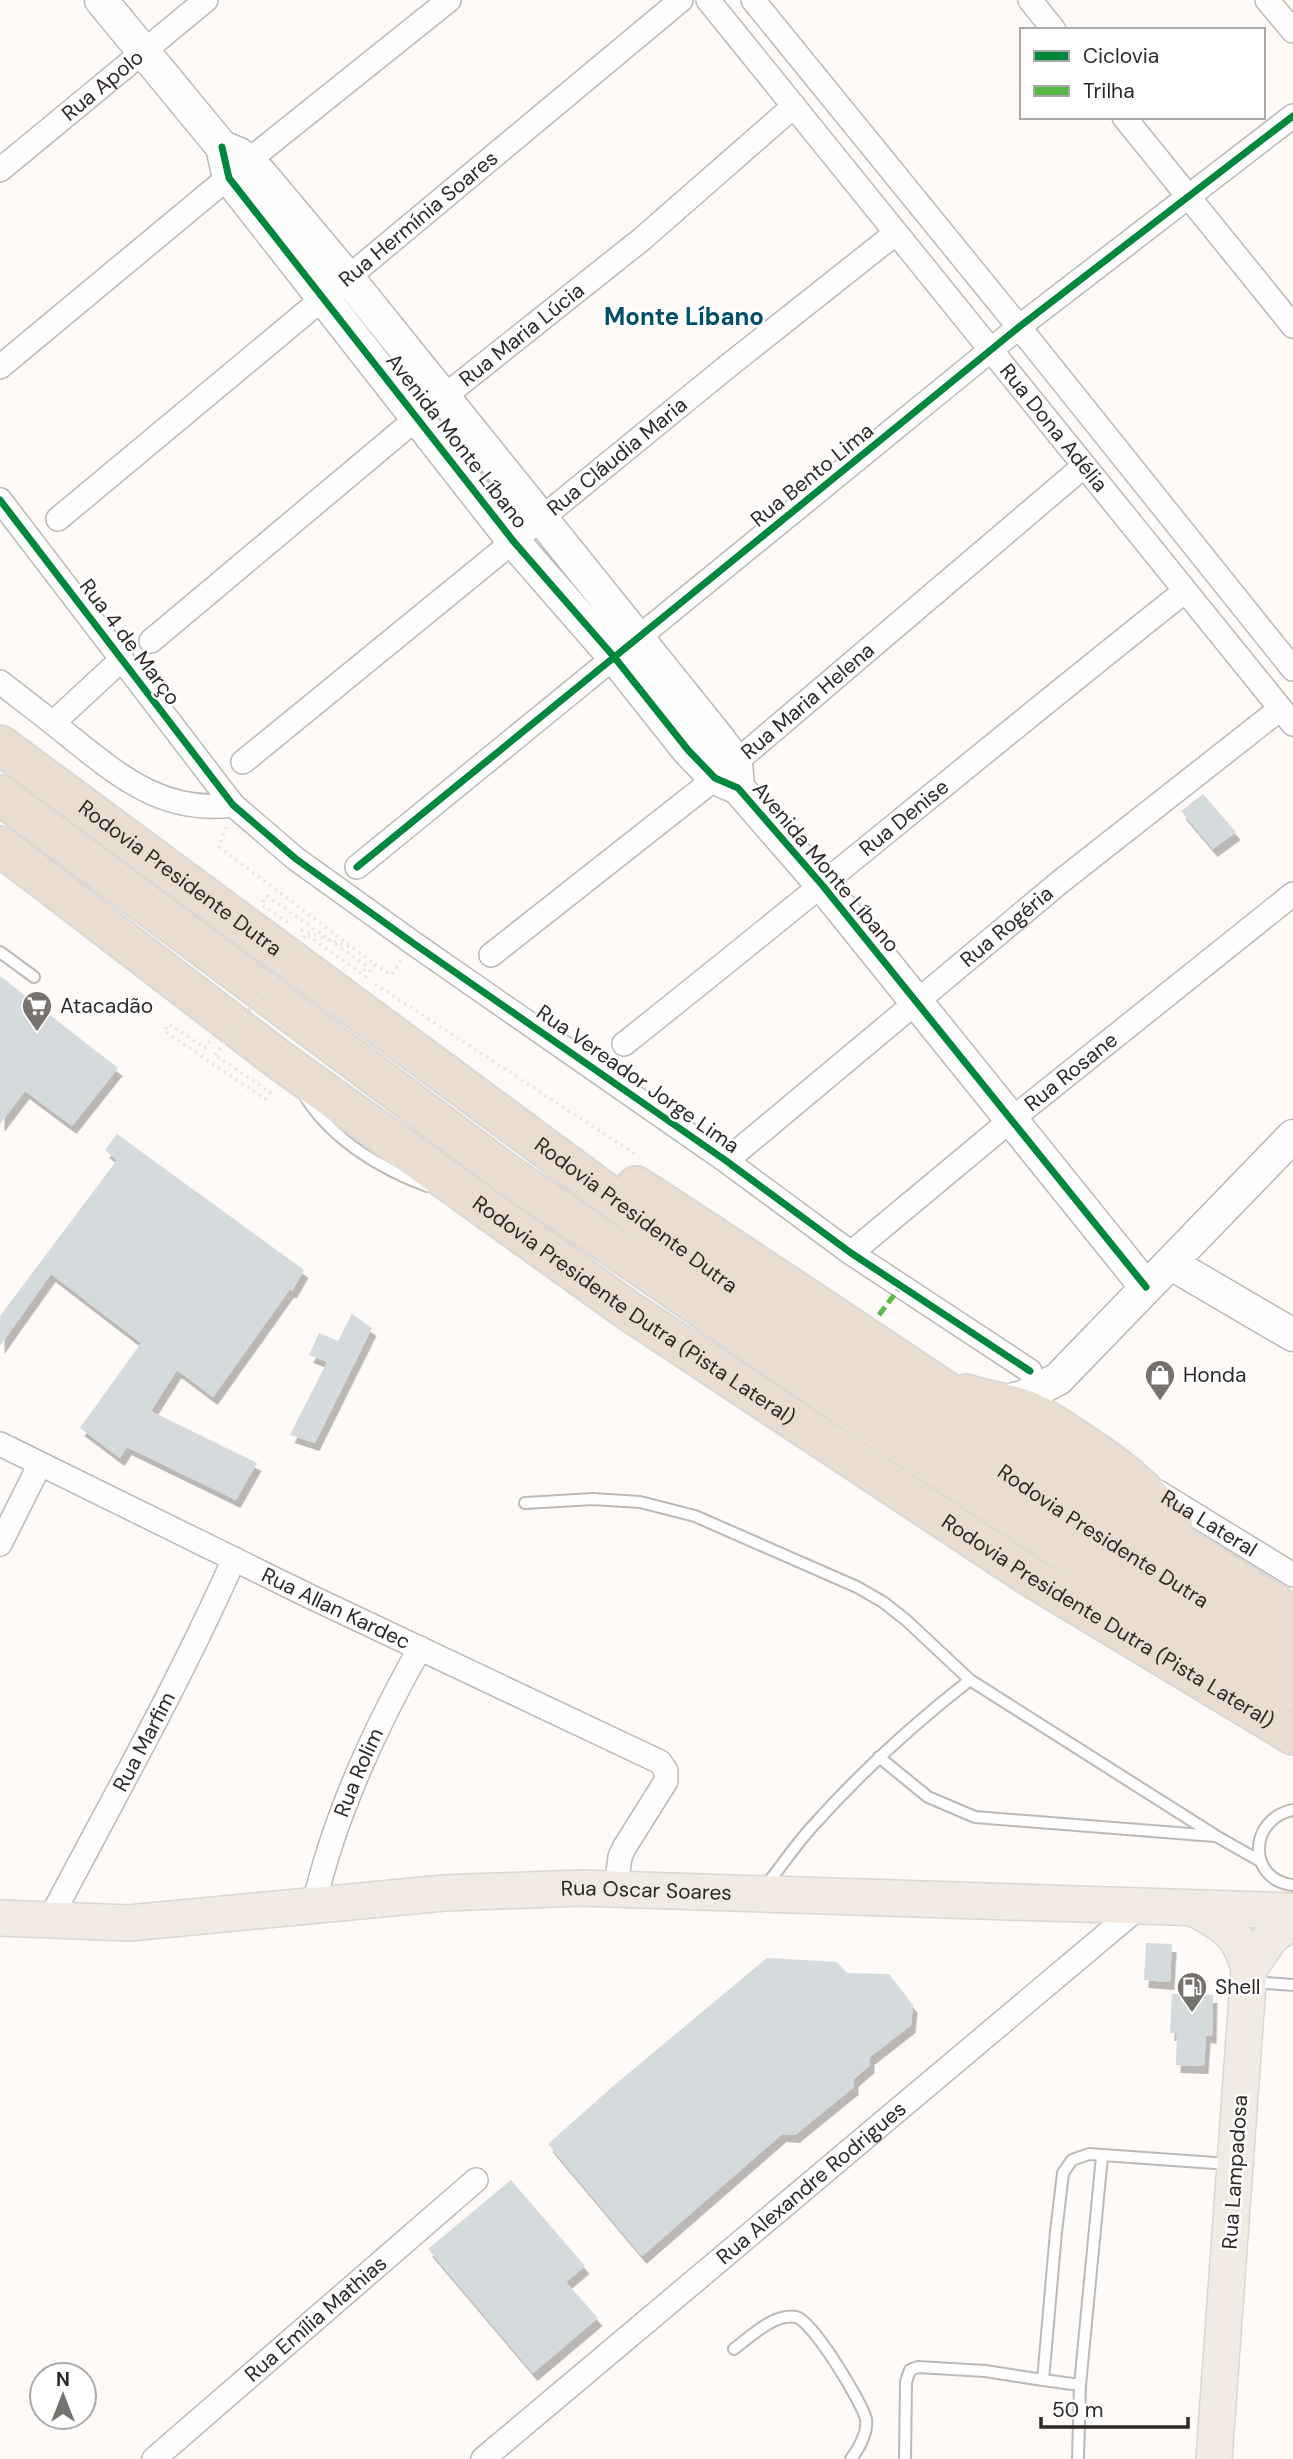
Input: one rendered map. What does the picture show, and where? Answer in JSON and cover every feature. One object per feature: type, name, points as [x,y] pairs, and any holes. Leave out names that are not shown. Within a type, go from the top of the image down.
[{"type":"highway","name":"Rodovia Presidente Dutra","points":[[0,745],[744,1295],[1073,1519],[1293,1657]]},
{"type":"highway","name":"Rodovia Presidente Dutra","points":[[0,794],[507,1174],[884,1432],[1093,1570],[1293,1692]]},
{"type":"highway","name":"Rodovia Presidente Dutra (Pista Lateral)","points":[[0,846],[287,1065],[629,1311],[1028,1575],[1293,1735]]},
{"type":"highway","points":[[384,1030],[565,1141],[746,1257],[1195,1555],[1293,1615]]},
{"type":"highway","points":[[929,1380],[1028,1411],[1052,1423],[1125,1472],[1159,1506],[1195,1555]]},
{"type":"main road","name":"Rua Oscar Soares","points":[[0,1919],[129,1923],[443,1893],[616,1888],[1138,1908],[1293,1911]]},
{"type":"main road","name":"Rua Lampadosa","points":[[1195,1909],[1230,1930],[1240,1942],[1249,1975],[1214,2459]]},
{"type":"main road","points":[[1249,1975],[1270,1938],[1293,1920]]},
{"type":"street","name":"Avenida Monte Líbano","points":[[101,0],[233,162],[322,298],[514,542],[626,649]]},
{"type":"street","name":"Rua Apolo","points":[[0,170],[206,0]]},
{"type":"street","points":[[0,367],[233,162],[449,0]]},
{"type":"street","name":"Rua Hermínia Soares","points":[[58,519],[681,0]]},
{"type":"street","name":"Rua Dona Adélia","points":[[708,0],[1287,717]]},
{"type":"street","name":"Rua Dona Adélia","points":[[753,0],[1293,669]]},
{"type":"street","points":[[1030,0],[1052,28]]},
{"type":"street","points":[[1267,0],[1293,31]]},
{"type":"street","name":"Rua Maria Lúcia","points":[[151,641],[417,418],[642,239],[794,106]]},
{"type":"street","name":"Rua Bento Lima","points":[[357,867],[990,350],[1293,116]]},
{"type":"street","points":[[1126,119],[1293,326]]},
{"type":"street","name":"Avenida Monte Líbano","points":[[233,162],[348,278],[541,520],[626,649],[1012,1119],[1146,1287]]},
{"type":"street","name":"Rua Cláudia Maria","points":[[243,762],[728,366],[896,233]]},
{"type":"street","name":"Rua Maria Helena","points":[[491,955],[729,776],[1084,466]]},
{"type":"street","name":"Rua 4 de Março","points":[[0,500],[233,805]]},
{"type":"street","name":"Rua Denise","points":[[624,1044],[1185,591]]},
{"type":"street","points":[[53,723],[121,660]]},
{"type":"street","points":[[0,682],[126,780],[162,799],[194,807],[233,805]]},
{"type":"street","name":"Rua Rogéria","points":[[738,1151],[1060,882],[1287,717]]},
{"type":"street","name":"Rua Vereador Jorge Lima","points":[[233,805],[296,859],[725,1160],[851,1253],[1044,1375]]},
{"type":"street","name":"Rua Rosane","points":[[851,1253],[1012,1119],[1293,894]]},
{"type":"street","points":[[1001,1402],[1023,1397],[1044,1375],[1146,1287],[1293,1136]]},
{"type":"street","points":[[1170,1263],[1293,1335]]},
{"type":"street","points":[[1044,1375],[1047,1410],[1052,1423]]},
{"type":"street","name":"Rua Allan Kardec","points":[[0,1444],[660,1762],[665,1766],[667,1776],[660,1792],[635,1827],[624,1848],[620,1857],[616,1888]]},
{"type":"street","points":[[0,1544],[40,1464]]},
{"type":"street","name":"Rua Lateral","points":[[1125,1472],[1293,1575]]},
{"type":"street","name":"Rua Marfim","points":[[49,1921],[217,1598],[234,1559]]},
{"type":"street","name":"Rua Rolim","points":[[314,1905],[324,1866],[350,1793],[420,1648]]},
{"type":"street","name":"Rua Alexandre Rodrigues","points":[[483,2459],[1138,1908]]},
{"type":"street","name":"Rua Emília Mathias","points":[[154,2459],[476,2180]]},
{"type":"lane","points":[[0,951],[34,976]]},
{"type":"lane","points":[[525,1503],[593,1499],[640,1502],[695,1516],[857,1587],[906,1620],[970,1680],[1260,1861]]},
{"type":"lane","points":[[760,1893],[809,1830],[879,1758],[920,1719],[970,1680]]},
{"type":"lane","points":[[879,1758],[928,1797],[975,1817],[1216,1836]]},
{"type":"lane","points":[[1293,1810],[1275,1816],[1263,1828],[1258,1844],[1260,1861],[1269,1875],[1284,1884],[1293,1885]]},
{"type":"lane","points":[[1249,1975],[1293,1984]]},
{"type":"lane","points":[[1043,2379],[1056,2232],[1063,2173],[1067,2164],[1079,2156],[1089,2154],[1235,2165]]},
{"type":"lane","points":[[1078,2459],[1080,2385],[1102,2156]]},
{"type":"lane","points":[[734,2349],[768,2324],[785,2317],[796,2317],[805,2321],[846,2382],[866,2419],[863,2438],[850,2459]]},
{"type":"lane","points":[[905,2459],[906,2382],[910,2370],[918,2367],[971,2370],[1080,2385]]},
{"type":"path","points":[[233,805],[219,847],[391,975],[413,943]]},
{"type":"path","points":[[211,1040],[205,1048],[169,1024],[164,1031],[265,1099],[270,1092],[215,1055],[306,934],[362,974],[367,966],[267,896],[261,904],[288,923]]},
{"type":"path","points":[[295,928],[354,948]]},
{"type":"path","points":[[365,978],[375,964]]},
{"type":"building","points":[[1203,794],[1236,832],[1213,849],[1181,811]]},
{"type":"building","name":"Atacadão","points":[[0,976],[118,1068],[72,1126],[25,1091],[0,1124]]},
{"type":"building","points":[[117,1134],[304,1270],[292,1291],[290,1289],[213,1397],[177,1370],[151,1411],[257,1463],[236,1500],[127,1447],[120,1458],[80,1428],[141,1343],[51,1274],[0,1346],[0,1316],[117,1160],[105,1150]]},
{"type":"building","points":[[352,1314],[372,1328],[315,1443],[290,1435],[327,1362],[309,1355],[319,1333],[338,1341]]},
{"type":"building","points":[[1146,1943],[1172,1944],[1170,1982],[1144,1980]]},
{"type":"building","points":[[767,1958],[837,1962],[847,1973],[889,1974],[913,2005],[911,2025],[870,2057],[870,2065],[854,2079],[854,2087],[795,2135],[782,2134],[642,2256],[548,2144]]},
{"type":"building","name":"Shell","points":[[1172,1994],[1213,1995],[1212,2036],[1206,2035],[1204,2066],[1176,2065],[1177,2033],[1170,2033]]},
{"type":"building","points":[[511,2180],[585,2266],[566,2282],[598,2318],[533,2373],[428,2249]]},
{"type":"marked path","points":[[879,1315],[901,1286]]},
{"type":"cycle path","points":[[357,867],[1019,327],[1293,116]]},
{"type":"cycle path","points":[[222,147],[229,178],[514,542],[615,658],[688,750],[715,778],[738,788],[823,886],[1146,1287]]},
{"type":"cycle path","points":[[0,500],[233,805],[296,859],[725,1160],[851,1253],[1030,1371]]},
{"type":"place","name":"Atacadão","points":[[37,1033]]},
{"type":"place","name":"Honda","points":[[1160,1402]]},
{"type":"place","name":"Shell","points":[[1192,2014]]},
{"type":"district","name":"Monte Líbano","points":[[684,316]]}]
